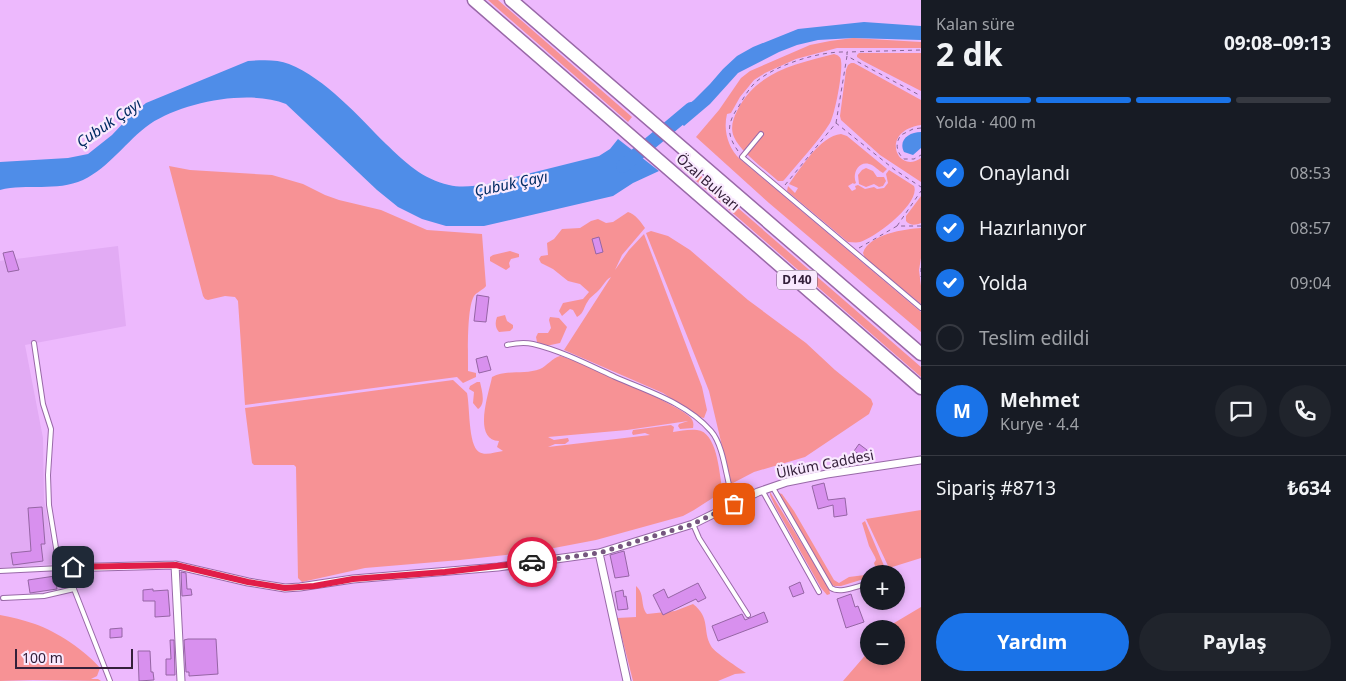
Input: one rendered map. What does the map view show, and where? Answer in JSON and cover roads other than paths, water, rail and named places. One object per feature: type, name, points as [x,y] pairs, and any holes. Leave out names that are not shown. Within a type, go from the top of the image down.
[{"type":"highway","name":"Özal Bulvarı","points":[[474,0],[921,388]]},
{"type":"highway","name":"Özal Bulvarı","points":[[511,0],[921,354]]},
{"type":"street","name":"Ülküm Caddesi","points":[[61,568],[176,565],[248,582],[285,588],[353,579],[489,568],[599,553],[693,524],[772,486],[827,474],[921,460]]},
{"type":"street","points":[[599,553],[627,681]]},
{"type":"street","points":[[176,565],[181,681]]},
{"type":"lane","points":[[760,134],[742,156],[921,308]]},
{"type":"lane","points":[[0,572],[61,568],[56,554],[49,506],[48,474],[51,429],[43,404],[34,343]]},
{"type":"lane","points":[[507,344],[534,344],[569,356],[673,402],[694,416],[718,440],[734,504]]},
{"type":"lane","points":[[772,486],[831,588],[840,590],[860,586]]},
{"type":"lane","points":[[762,490],[819,592]]},
{"type":"lane","points":[[693,524],[699,538],[748,615]]},
{"type":"lane","points":[[73,567],[74,589],[110,681]]},
{"type":"lane","points":[[3,598],[44,596],[74,589]]},
{"type":"water","points":[[864,22],[921,26],[921,40],[853,38],[818,40],[797,45],[738,73],[710,104],[684,126],[673,116],[694,100],[737,56],[753,47],[798,29]]},
{"type":"water","points":[[248,61],[279,61],[289,64],[316,79],[353,110],[407,163],[430,179],[449,185],[463,187],[487,184],[599,156],[610,149],[618,139],[659,171],[633,183],[613,196],[484,226],[446,226],[422,219],[398,207],[377,190],[286,104],[254,98],[235,98],[198,104],[164,116],[141,131],[93,175],[73,184],[0,190],[0,162],[68,158],[88,154],[112,135],[146,103]]},
{"type":"water","points":[[921,132],[921,148],[913,155],[904,152],[902,144],[904,140],[912,133]]},
{"type":"waterway","name":"Çubuk Çayı","points":[[623,166],[691,109]]}]
